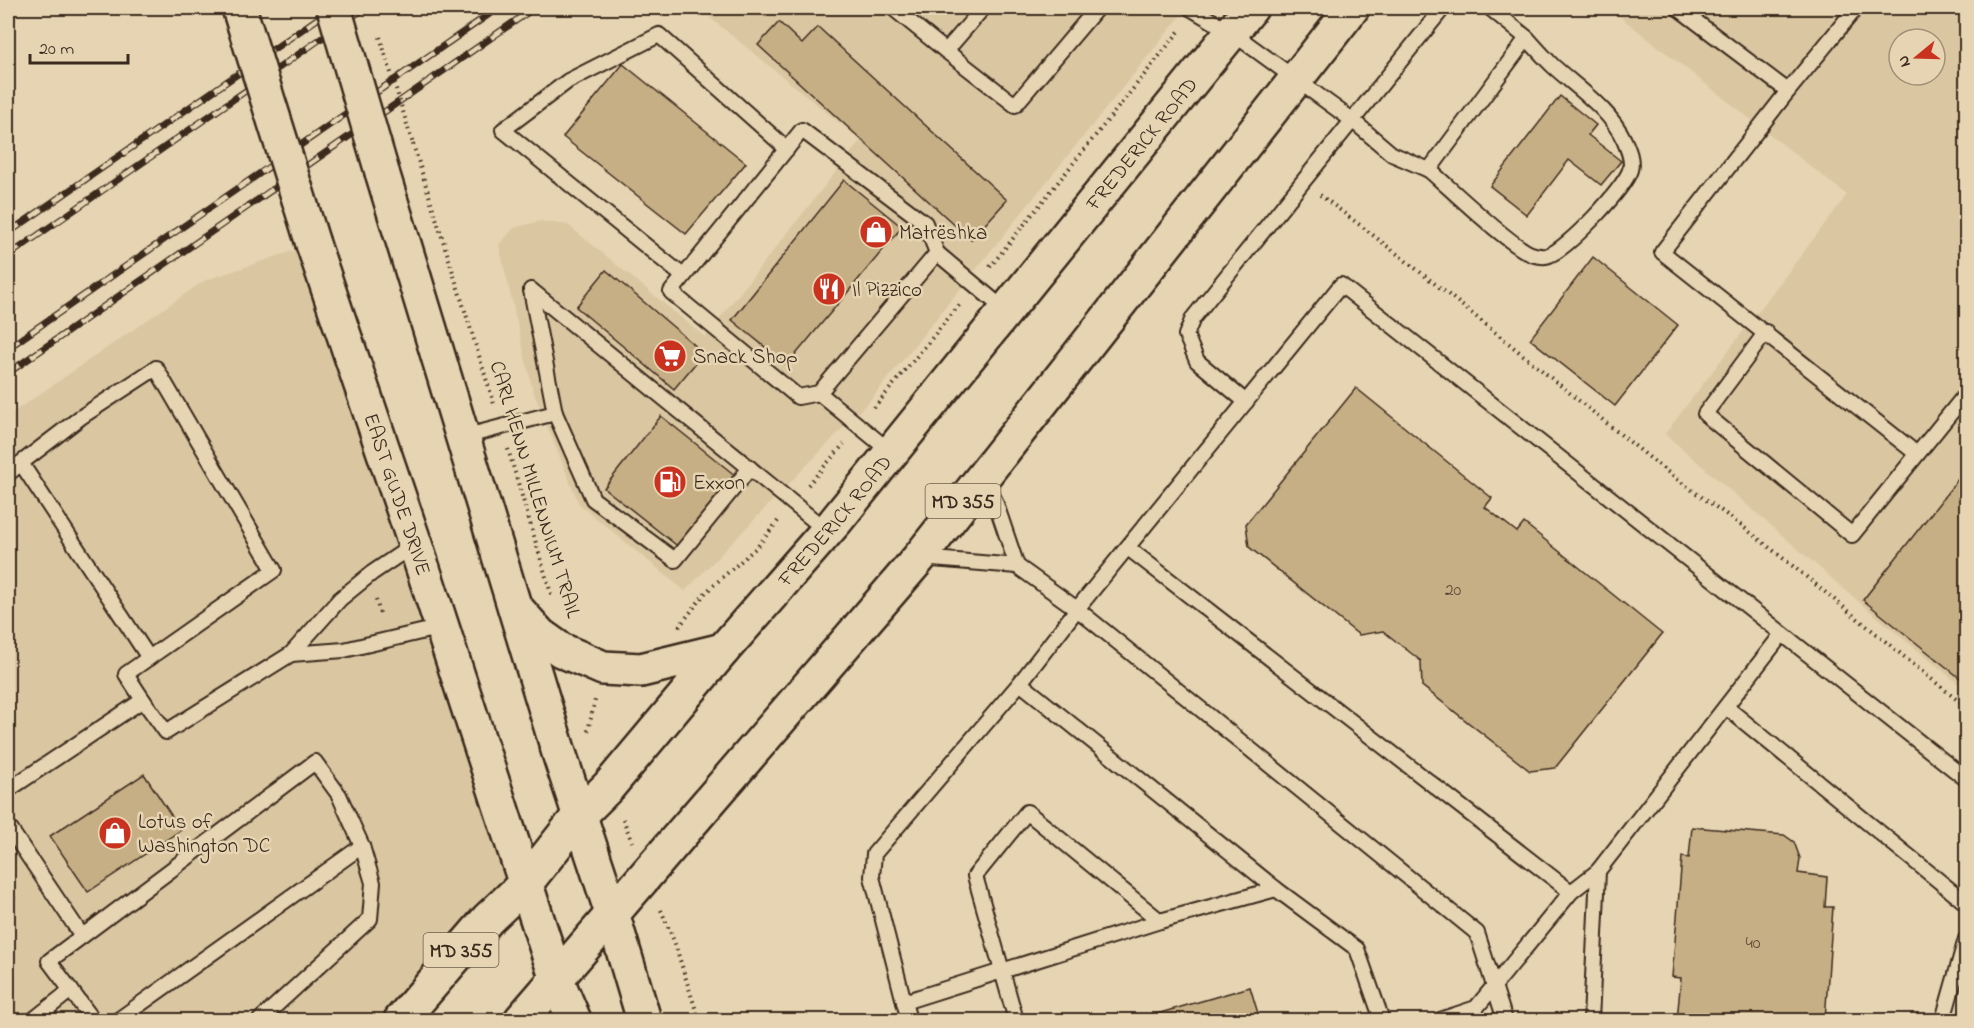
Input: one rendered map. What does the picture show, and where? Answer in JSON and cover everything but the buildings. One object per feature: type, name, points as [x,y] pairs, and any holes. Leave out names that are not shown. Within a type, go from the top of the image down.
[{"type":"main road","name":"EAST GUDE DRIVE","points":[[238,8],[313,244],[415,543],[557,980],[574,1020]]},
{"type":"main road","points":[[334,8],[463,438],[644,1020]]},
{"type":"main road","name":"MD 355","points":[[521,1020],[919,558],[1352,8]]},
{"type":"main road","name":"FREDERICK ROAD","points":[[401,1020],[488,919],[526,883],[579,816],[609,786],[827,531],[1241,20]]},
{"type":"main road","points":[[515,607],[540,635],[561,650],[603,669],[641,670],[723,650]]},
{"type":"lane","points":[[893,8],[1015,105],[1097,8]]},
{"type":"lane","points":[[946,51],[983,8]]},
{"type":"lane","points":[[1246,402],[1197,361],[1186,335],[1193,318],[1443,8]]},
{"type":"lane","points":[[1193,9],[1241,20],[1295,80],[1352,120],[1392,154],[1429,170],[1515,245],[1533,255],[1548,256],[1584,228],[1618,190],[1630,172],[1631,160],[1624,140],[1612,118],[1527,38],[1490,8]]},
{"type":"lane","points":[[1678,8],[1788,91]]},
{"type":"lane","points":[[1856,8],[1662,252],[1766,332],[1917,454]]},
{"type":"lane","points":[[683,276],[503,130],[568,81],[659,35],[787,149]]},
{"type":"lane","points":[[1429,170],[1527,38]]},
{"type":"lane","points":[[936,252],[819,393],[798,397],[670,292],[802,130],[925,223],[936,252],[1006,311]]},
{"type":"lane","points":[[909,1020],[872,877],[874,854],[1020,683],[1077,609],[1341,285],[1966,778]]},
{"type":"lane","points":[[750,468],[675,560],[593,498],[555,413],[531,290],[750,468],[792,503],[827,531]]},
{"type":"lane","points":[[1766,332],[1705,414],[1852,535],[1966,394]]},
{"type":"lane","points":[[8,474],[81,417],[156,368],[274,570],[126,674],[166,732],[291,654],[340,599],[415,543]]},
{"type":"lane","points":[[819,393],[892,453]]},
{"type":"lane","points":[[463,438],[555,413]]},
{"type":"lane","points":[[21,464],[149,658]]},
{"type":"lane","points":[[983,476],[995,501],[1017,566]]},
{"type":"lane","points":[[1128,548],[1571,892]]},
{"type":"lane","points":[[919,558],[1017,566],[1077,609],[1477,933],[1505,1020]]},
{"type":"lane","points":[[291,654],[344,650],[442,627]]},
{"type":"lane","points":[[1440,1020],[1476,1008],[1571,892],[1598,871],[1782,634]]},
{"type":"lane","points":[[1020,683],[1276,889],[1357,949],[1382,1020]]},
{"type":"lane","points":[[8,790],[143,700]]},
{"type":"lane","points":[[1726,707],[1966,903]]},
{"type":"lane","points":[[93,1020],[49,961],[315,762],[339,795],[363,846],[373,883],[370,919],[260,1020]]},
{"type":"lane","points":[[1016,1020],[975,876],[1027,812],[1160,921]]},
{"type":"lane","points":[[8,826],[82,936]]},
{"type":"lane","points":[[118,1020],[363,846]]},
{"type":"lane","points":[[1591,1020],[1598,871]]},
{"type":"lane","points":[[904,1002],[1160,921],[1276,889]]},
{"type":"lane","points":[[1943,1020],[1966,939]]},
{"type":"lane","points":[[33,1020],[71,990]]},
{"type":"path","points":[[674,632],[706,592],[759,546],[792,503],[860,426],[975,285],[1193,9]]},
{"type":"path","name":"CARL HENN MILLENNIUM TRAIL","points":[[377,27],[555,605]]},
{"type":"path","points":[[1304,180],[1321,196],[1442,288],[1527,360],[1662,468],[1721,510],[1819,587],[1966,707]]},
{"type":"path","points":[[376,600],[383,623]]},
{"type":"path","points":[[587,734],[603,669]]},
{"type":"path","points":[[609,786],[674,940],[699,1020]]},
{"type":"shaded area","points":[[698,8],[1172,8],[1182,14],[872,398],[685,591],[579,504],[533,391],[499,245],[514,228],[541,221],[568,225],[705,337],[861,140]]},
{"type":"shaded area","points":[[1609,8],[1966,8],[1966,690],[1865,607],[1665,434],[1847,195]]},
{"type":"shaded area","points":[[313,244],[526,883],[401,1020],[8,1020],[8,416],[204,281]]},
{"type":"railway","points":[[8,233],[333,8]]},
{"type":"railway","points":[[8,256],[365,8]]},
{"type":"railway","points":[[8,348],[498,8]]},
{"type":"railway","points":[[8,373],[534,8]]},
{"type":"place","name":"Matrëshka","points":[[876,232]]},
{"type":"place","name":"Il Pizzico","points":[[829,289]]},
{"type":"place","name":"Snack Shop","points":[[670,356]]},
{"type":"place","name":"Exxon","points":[[670,482]]},
{"type":"place","name":"Lotus of Washington DC","points":[[115,833]]}]
